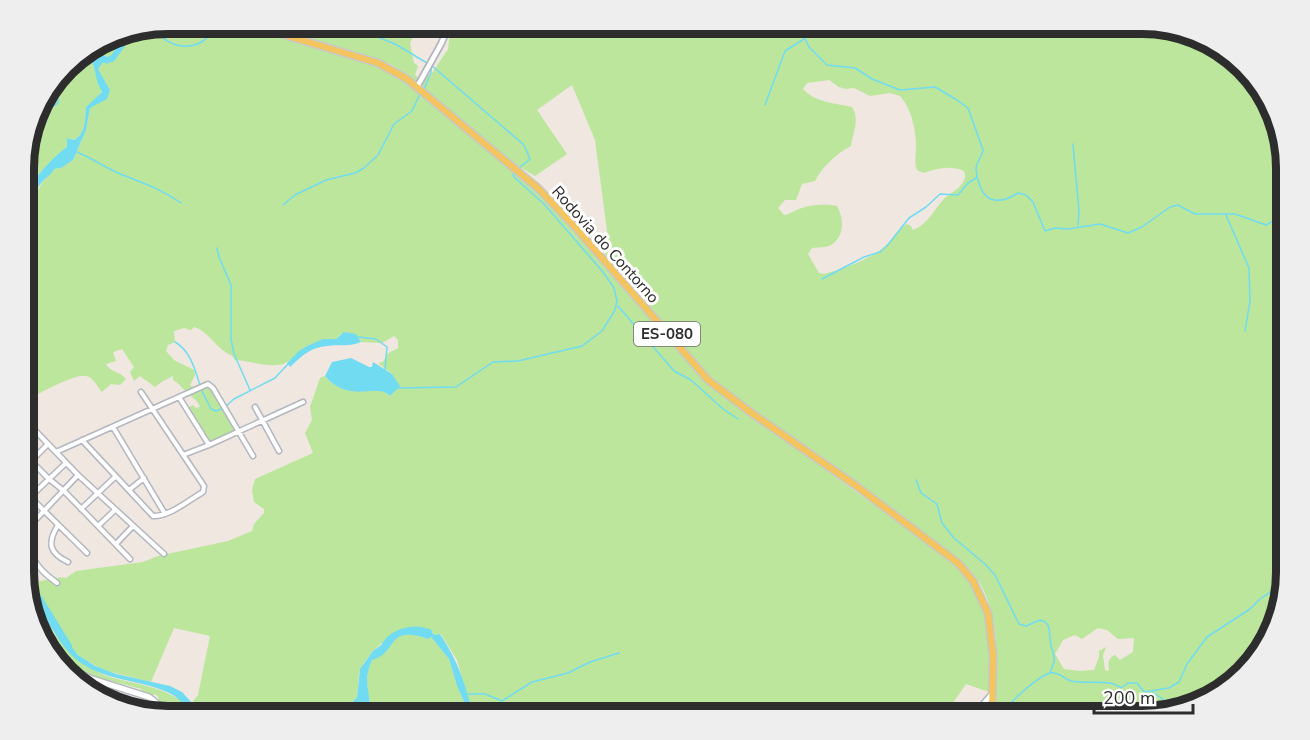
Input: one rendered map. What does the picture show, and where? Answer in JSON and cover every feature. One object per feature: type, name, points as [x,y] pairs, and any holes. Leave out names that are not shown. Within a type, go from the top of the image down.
[{"type":"main road","name":"Rodovia do Contorno","points":[[281,34],[378,63],[397,72],[417,87],[539,189],[577,229],[708,380],[855,485],[968,573],[984,602],[991,629],[992,705]]},
{"type":"main road","points":[[84,675],[149,697],[158,705]]},
{"type":"street","points":[[417,87],[445,34]]},
{"type":"street","points":[[56,452],[204,385],[211,385],[252,456]]},
{"type":"street","points":[[82,440],[153,516],[165,514],[203,492],[205,489],[141,393]]},
{"type":"street","points":[[179,397],[209,445]]},
{"type":"street","points":[[183,455],[303,402]]},
{"type":"street","points":[[255,407],[279,451]]},
{"type":"street","points":[[113,427],[165,514]]},
{"type":"street","points":[[34,429],[78,475],[164,554]]},
{"type":"street","points":[[34,458],[48,444]]},
{"type":"street","points":[[34,493],[66,463]]},
{"type":"street","points":[[34,464],[64,490],[130,559]]},
{"type":"street","points":[[34,523],[78,475]]},
{"type":"street","points":[[81,509],[115,477]]},
{"type":"street","points":[[129,490],[144,478]]},
{"type":"street","points":[[34,501],[87,553]]},
{"type":"street","points":[[98,526],[115,510]]},
{"type":"street","points":[[58,525],[51,538],[52,548],[57,557],[68,562]]},
{"type":"street","points":[[116,544],[134,526]]},
{"type":"street","points":[[34,558],[40,570],[57,583]]},
{"type":"street","points":[[982,705],[992,694]]},
{"type":"green space","points":[[169,34],[273,34],[362,60],[402,78],[534,187],[565,219],[699,375],[712,387],[958,566],[977,595],[987,625],[990,657],[989,692],[966,684],[951,705],[470,706],[457,660],[441,634],[436,635],[428,630],[405,630],[394,634],[382,643],[363,664],[359,673],[357,697],[351,706],[193,706],[191,704],[198,695],[210,636],[174,628],[151,682],[103,670],[82,658],[54,625],[52,617],[37,595],[35,582],[66,578],[76,571],[143,562],[158,556],[228,541],[252,531],[254,524],[264,513],[264,509],[254,502],[252,490],[255,479],[313,453],[305,433],[312,420],[310,407],[320,378],[325,376],[334,385],[343,389],[384,392],[390,396],[398,385],[392,374],[378,363],[383,362],[387,354],[398,348],[398,340],[394,336],[382,343],[361,342],[360,339],[341,334],[336,339],[309,345],[286,363],[272,365],[235,360],[206,334],[194,327],[191,330],[184,328],[174,331],[175,342],[168,345],[166,351],[174,360],[194,370],[195,375],[190,385],[193,387],[207,381],[236,432],[212,444],[189,407],[193,405],[196,408],[200,407],[196,400],[173,380],[173,376],[155,387],[140,376],[134,381],[130,372],[134,367],[122,349],[113,352],[116,361],[106,364],[126,379],[120,385],[111,384],[102,392],[91,378],[81,376],[34,396],[34,200],[41,184],[54,169],[61,168],[73,160],[86,130],[90,108],[107,97],[109,93],[98,69],[103,61],[110,58],[101,53],[134,39]]},
{"type":"green space","points":[[293,34],[423,34],[413,37],[410,43],[414,63],[418,66],[415,75],[421,79],[432,73],[448,49],[450,34],[1141,34],[1176,39],[1208,52],[1223,62],[1248,87],[1262,109],[1273,143],[1275,160],[1275,580],[1273,597],[1262,631],[1248,653],[1223,678],[1208,688],[1176,701],[1150,705],[995,705],[997,665],[992,614],[987,597],[970,571],[944,548],[719,386],[688,355],[598,245],[608,238],[595,140],[572,85],[537,110],[567,154],[535,176],[510,161],[408,75],[390,64]],"holes":[[[829,80],[839,87],[854,88],[870,96],[890,93],[900,96],[907,106],[914,126],[917,170],[924,173],[954,168],[964,171],[965,176],[960,186],[918,228],[913,230],[907,224],[884,247],[871,256],[848,267],[824,274],[819,273],[808,254],[812,248],[831,245],[839,237],[842,221],[837,206],[810,206],[784,215],[778,208],[785,200],[796,200],[802,184],[815,181],[830,161],[851,146],[856,121],[852,107],[820,100],[803,89],[807,83]],[[1098,628],[1107,630],[1118,639],[1134,638],[1133,652],[1120,660],[1115,655],[1113,656],[1109,661],[1107,671],[1103,655],[1106,647],[1099,651],[1094,670],[1064,669],[1055,654],[1063,640],[1075,635],[1082,639]]]},
{"type":"green space","points":[[95,56],[92,60],[102,90],[99,96],[86,107],[81,134],[74,140],[68,138],[67,147],[34,180],[34,169],[39,134],[48,109],[62,87]]},
{"type":"green space","points":[[41,612],[56,635],[75,657],[99,673],[158,689],[183,702],[176,706],[163,705],[159,702],[158,696],[154,694],[152,697],[141,689],[92,675],[70,661],[52,638]]},
{"type":"green space","points":[[405,634],[428,639],[431,637],[449,659],[466,706],[370,706],[367,682],[372,659],[381,654]]},
{"type":"green space","points":[[142,698],[154,704],[151,704],[139,702]]},
{"type":"water","points":[[100,53],[111,60],[107,64],[103,62],[98,69],[110,90],[107,99],[90,108],[86,130],[73,160],[61,168],[54,169],[40,184],[34,195],[35,179],[67,147],[67,138],[74,140],[81,134],[86,107],[102,92],[92,60]]},
{"type":"water","points":[[344,332],[356,334],[361,342],[321,347],[306,353],[290,367],[287,363],[307,346],[323,339],[336,339]]},
{"type":"water","points":[[351,358],[369,367],[372,367],[373,362],[392,374],[400,386],[390,396],[385,392],[353,391],[334,385],[325,376],[332,362]]},
{"type":"water","points":[[37,595],[52,617],[54,625],[78,655],[95,666],[116,674],[170,686],[182,692],[195,706],[186,706],[171,694],[156,688],[109,676],[87,667],[68,652],[41,611]]},
{"type":"water","points":[[426,630],[436,635],[440,634],[457,664],[470,706],[466,706],[449,659],[431,637],[428,639],[405,635],[399,637],[386,651],[372,660],[367,679],[370,706],[350,706],[357,697],[360,669],[373,651],[401,631]]},
{"type":"waterway","points":[[160,35],[170,42],[186,46],[201,42],[210,34]]},
{"type":"waterway","points":[[235,34],[252,36],[272,34]]},
{"type":"waterway","points":[[371,34],[397,45],[427,63]]},
{"type":"waterway","points":[[803,34],[809,47],[827,65],[855,68],[872,79],[900,90],[935,87],[968,108],[983,150],[976,168],[977,178],[985,195],[994,200],[1006,199],[1018,193],[1026,195],[1033,202],[1045,231],[1100,224],[1128,233],[1142,227],[1170,207],[1178,205],[1195,214],[1235,214],[1266,225],[1275,220]]},
{"type":"waterway","points":[[765,105],[785,51],[804,39]]},
{"type":"waterway","points":[[105,60],[112,59],[124,43]]},
{"type":"waterway","points":[[431,65],[524,145],[530,159],[519,168]]},
{"type":"waterway","points":[[424,89],[431,73],[431,66]]},
{"type":"waterway","points":[[49,108],[58,103],[58,93]]},
{"type":"waterway","points":[[283,205],[295,195],[326,180],[355,173],[364,168],[378,155],[394,124],[412,111],[420,94]]},
{"type":"waterway","points":[[1073,144],[1079,211],[1078,225]]},
{"type":"waterway","points":[[77,152],[157,189],[181,203]]},
{"type":"waterway","points":[[398,388],[456,387],[493,362],[518,361],[582,346],[602,331],[615,310],[617,301],[614,288],[603,272],[544,204],[515,178],[513,175],[515,173]]},
{"type":"waterway","points":[[822,279],[864,257],[880,252],[909,218],[940,194],[958,195],[968,183],[976,178]]},
{"type":"waterway","points":[[1226,215],[1249,268],[1250,301],[1245,331]]},
{"type":"waterway","points":[[217,248],[231,285],[231,339],[234,354],[250,390]]},
{"type":"waterway","points":[[618,306],[674,371],[691,380],[723,409],[738,419]]},
{"type":"waterway","points":[[359,337],[376,339],[387,347],[385,370]]},
{"type":"waterway","points":[[175,342],[188,355],[200,385]]},
{"type":"waterway","points":[[226,406],[234,399],[275,378],[289,363]]},
{"type":"waterway","points":[[202,391],[211,409],[216,411],[222,409]]},
{"type":"waterway","points":[[916,480],[921,493],[937,504],[942,523],[954,538],[995,575],[1019,624],[1026,626],[1040,620],[1048,625],[1054,658],[1050,672]]},
{"type":"waterway","points":[[1009,705],[1023,691],[1050,673],[1058,674],[1071,681],[1104,682],[1121,688],[1128,683],[1137,683],[1144,692],[1169,688],[1179,682],[1187,664],[1207,637],[1250,609],[1274,590]]},
{"type":"waterway","points":[[37,594],[69,646]]},
{"type":"waterway","points":[[385,644],[394,636],[405,631],[429,632]]},
{"type":"waterway","points":[[468,694],[485,694],[502,701],[532,682],[568,673],[590,662],[619,653]]},
{"type":"waterway","points":[[1152,692],[1168,702]]}]
